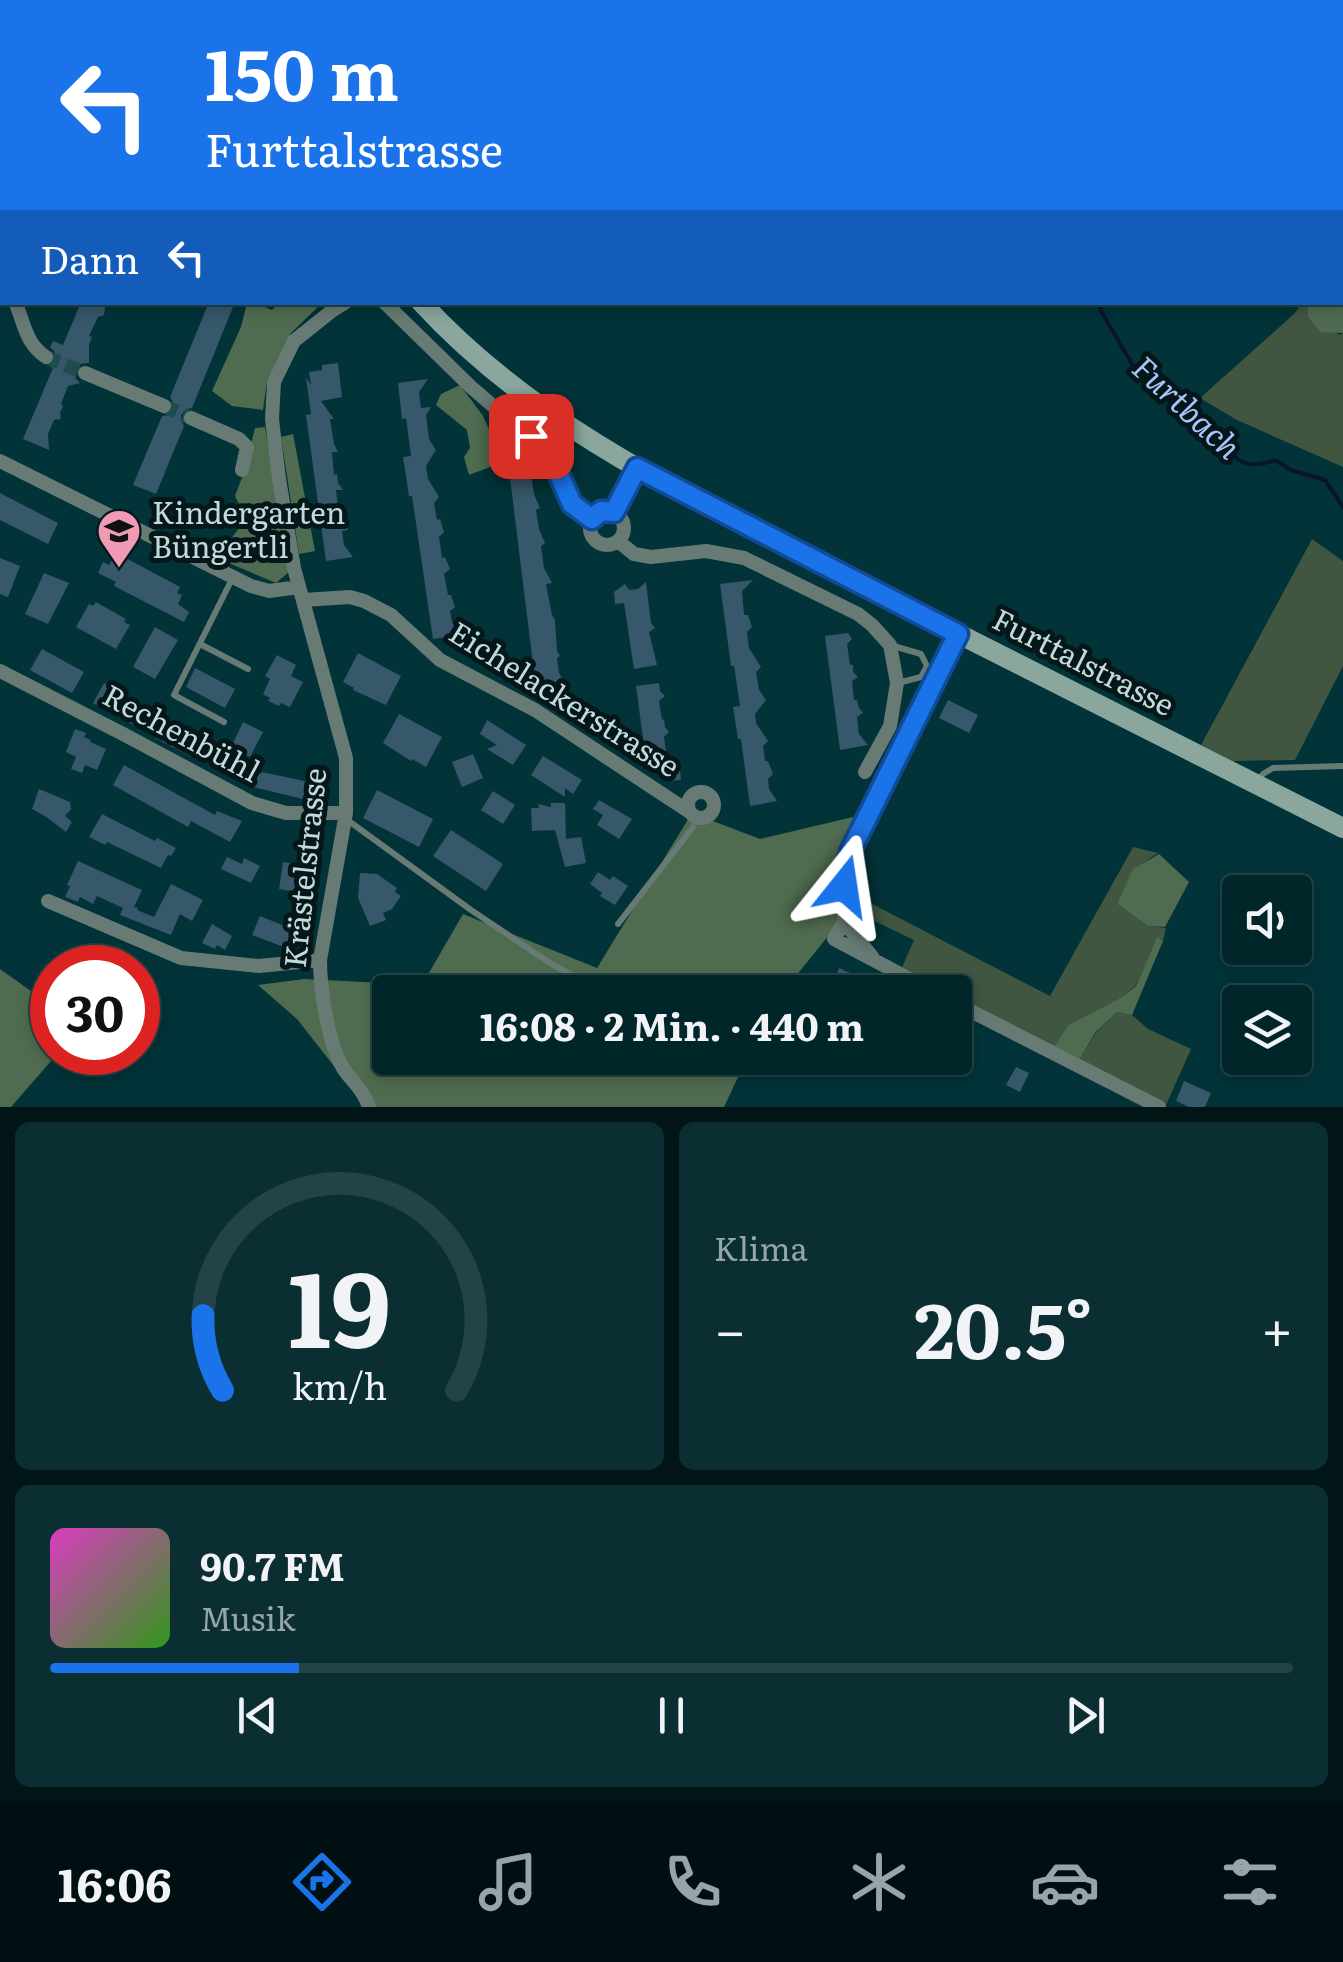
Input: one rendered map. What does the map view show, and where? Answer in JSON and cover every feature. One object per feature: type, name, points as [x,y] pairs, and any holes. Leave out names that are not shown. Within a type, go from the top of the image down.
[{"type":"main road","name":"Furttalstrasse","points":[[425,305],[450,334],[534,403],[637,468],[1343,828]]},
{"type":"street","points":[[16,305],[24,333],[46,357]]},
{"type":"street","name":"Krästelstrasse","points":[[341,305],[294,340],[274,382],[273,437],[288,538],[346,758],[345,816],[320,975],[334,1048],[364,1093],[368,1107]]},
{"type":"street","points":[[387,305],[541,447],[552,459],[572,504],[592,519]]},
{"type":"street","points":[[85,373],[164,406]]},
{"type":"street","points":[[191,418],[239,439],[246,446],[242,470]]},
{"type":"street","name":"Eichelackerstrasse","points":[[0,461],[251,586],[364,600],[391,614],[440,660],[535,710],[688,811]]},
{"type":"street","points":[[614,512],[637,468]]},
{"type":"street","points":[[601,511],[614,512],[622,519],[624,528],[618,541],[606,545],[596,541],[590,530],[592,519],[601,511]]},
{"type":"street","points":[[618,541],[634,554],[651,557],[706,552],[744,558],[872,624],[890,645],[897,683],[890,726],[865,772]]},
{"type":"street","points":[[901,975],[834,939],[844,922],[844,886],[850,852],[958,634]]},
{"type":"street","name":"Rechenbühl","points":[[0,671],[252,803],[286,813],[345,816]]},
{"type":"street","points":[[48,901],[182,958],[259,966],[320,960]]},
{"type":"street","points":[[972,1013],[1160,1107]]},
{"type":"lane","points":[[224,722],[174,695],[233,577]]},
{"type":"lane","points":[[200,644],[248,669]]},
{"type":"lane","points":[[890,645],[921,654],[927,666],[921,676],[897,683]]},
{"type":"lane","points":[[1256,784],[1274,768],[1343,766]]},
{"type":"lane","points":[[345,816],[471,910],[571,975]]},
{"type":"lane","points":[[618,924],[693,827]]},
{"type":"green space","points":[[246,305],[262,305],[272,310],[277,305],[320,305],[291,333],[267,381],[263,410],[232,406],[212,391],[241,327]]},
{"type":"green space","points":[[1301,305],[1307,305],[1308,317],[1340,335],[1343,333],[1343,467],[1237,420],[1200,398]]},
{"type":"green space","points":[[1307,305],[1343,305],[1343,333],[1321,332],[1308,317]]},
{"type":"green space","points":[[460,385],[483,416],[495,443],[490,467],[469,475],[464,457],[470,448],[467,430],[436,405],[441,394]]},
{"type":"green space","points":[[265,427],[290,571],[276,583],[224,561],[230,540],[246,519],[235,496],[255,428]]},
{"type":"green space","points":[[293,434],[315,551],[299,554],[281,437]]},
{"type":"green space","points":[[1312,539],[1343,561],[1343,666],[1295,760],[1233,761],[1201,745]]},
{"type":"green space","points":[[692,813],[760,839],[853,817],[837,925],[797,975],[428,975],[463,914],[597,968]]},
{"type":"green space","points":[[1133,847],[1158,853],[1134,869],[1117,904],[1148,926],[1166,928],[1163,941],[1157,938],[1136,985],[1120,998],[1068,1025],[1052,1050],[972,1009],[972,975],[900,972],[914,940],[847,908],[849,892],[1050,996]]},
{"type":"green space","points":[[1159,854],[1189,882],[1165,927],[1148,926],[1117,904],[1133,869]]},
{"type":"green space","points":[[1157,937],[1163,941],[1132,1015],[1117,1012],[1095,1033],[1078,1062],[1052,1050],[1068,1025],[1136,986]]},
{"type":"green space","points":[[0,969],[30,990],[30,1075],[39,1075],[11,1107],[0,1107]]},
{"type":"green space","points":[[304,979],[372,982],[372,1075],[739,1075],[724,1107],[366,1107],[297,1019],[258,985]]},
{"type":"green space","points":[[1117,1012],[1132,1015],[1148,1029],[1191,1049],[1166,1105],[1078,1062],[1095,1034]]},
{"type":"building","points":[[80,305],[106,305],[104,315],[98,317],[89,336],[89,363],[79,364],[75,370],[80,383],[68,386],[61,404],[61,419],[54,420],[48,434],[49,450],[23,439],[56,359],[50,347],[53,341],[63,345]]},
{"type":"building","points":[[208,305],[234,305],[192,408],[181,415],[184,426],[156,494],[133,485],[162,416],[170,415],[174,409],[170,397]]},
{"type":"building","points":[[338,363],[342,397],[321,401],[334,419],[330,419],[338,452],[332,452],[334,475],[337,474],[343,490],[336,490],[339,515],[343,515],[348,530],[342,531],[344,545],[353,557],[326,561],[306,415],[311,414],[306,378],[311,385],[309,372]]},
{"type":"building","points":[[428,379],[419,392],[421,408],[431,407],[426,415],[429,439],[436,450],[426,466],[428,479],[439,497],[434,503],[444,532],[439,537],[442,558],[445,557],[450,569],[444,574],[455,607],[450,611],[452,622],[460,635],[433,639],[403,457],[411,456],[398,383]]},
{"type":"building","points":[[542,466],[531,475],[540,508],[536,510],[539,529],[545,543],[541,546],[544,568],[552,583],[546,584],[555,620],[559,673],[565,683],[536,688],[509,470]]},
{"type":"building","points":[[0,493],[58,523],[48,544],[0,520]]},
{"type":"building","points":[[122,556],[180,587],[178,604],[189,612],[184,622],[114,586],[116,582],[98,573],[103,562],[109,565],[113,558],[119,562]]},
{"type":"building","points":[[0,558],[20,566],[8,597],[0,594]]},
{"type":"building","points":[[44,573],[69,583],[48,624],[25,614]]},
{"type":"building","points":[[753,580],[742,591],[744,615],[748,615],[752,627],[747,632],[749,648],[761,667],[756,672],[759,690],[766,700],[755,714],[756,723],[768,741],[763,746],[765,761],[773,774],[768,779],[769,789],[777,801],[750,806],[733,707],[740,706],[720,584]]},
{"type":"building","points":[[646,582],[655,628],[649,632],[657,665],[634,669],[624,603],[615,604],[614,592],[625,584],[629,590]]},
{"type":"building","points":[[96,602],[130,625],[116,649],[76,627],[89,604],[93,606]]},
{"type":"building","points":[[155,627],[178,640],[155,679],[133,667]]},
{"type":"building","points":[[848,633],[852,639],[847,644],[850,665],[858,677],[852,681],[854,700],[863,713],[857,717],[859,734],[868,745],[840,750],[825,636]]},
{"type":"building","points":[[42,649],[84,672],[72,693],[30,670]]},
{"type":"building","points":[[358,653],[401,676],[386,705],[343,682]]},
{"type":"building","points":[[277,655],[296,665],[291,676],[303,682],[290,707],[268,701],[270,698],[263,694],[270,679],[265,676]]},
{"type":"building","points":[[195,668],[235,689],[225,708],[186,687]]},
{"type":"building","points":[[104,683],[146,706],[135,726],[93,703]]},
{"type":"building","points":[[659,683],[665,696],[659,701],[662,720],[669,732],[664,737],[666,751],[680,771],[681,780],[669,781],[667,765],[647,768],[636,686]]},
{"type":"building","points":[[948,700],[978,715],[969,733],[939,718]]},
{"type":"building","points":[[399,714],[442,737],[426,767],[383,743]]},
{"type":"building","points":[[165,717],[206,738],[196,759],[155,738]]},
{"type":"building","points":[[487,720],[526,745],[513,765],[487,749],[497,745],[480,734]]},
{"type":"building","points":[[243,722],[263,732],[250,757],[231,747]]},
{"type":"building","points":[[75,729],[106,749],[97,770],[85,765],[82,773],[71,769],[76,757],[66,752]]},
{"type":"building","points":[[473,754],[483,778],[462,787],[452,762]]},
{"type":"building","points":[[543,756],[582,780],[573,794],[565,788],[565,797],[531,775]]},
{"type":"building","points":[[124,765],[215,815],[217,811],[242,821],[230,842],[191,821],[188,827],[113,785]]},
{"type":"building","points":[[253,769],[261,774],[318,784],[315,802],[249,786]]},
{"type":"building","points":[[39,789],[70,802],[71,809],[65,816],[72,822],[66,832],[32,809]]},
{"type":"building","points":[[377,790],[433,819],[419,847],[363,818]]},
{"type":"building","points":[[493,791],[515,805],[503,824],[481,810]]},
{"type":"building","points":[[599,800],[632,819],[619,839],[597,825],[603,815],[593,809]]},
{"type":"building","points":[[551,803],[565,803],[566,839],[581,837],[586,863],[565,867],[555,830],[532,831],[531,808],[539,808],[538,804],[551,807]]},
{"type":"building","points":[[102,814],[176,848],[161,868],[107,842],[105,845],[89,837]]},
{"type":"building","points":[[451,830],[503,864],[486,891],[433,856]]},
{"type":"building","points":[[227,857],[242,864],[244,858],[260,866],[251,883],[221,869]]},
{"type":"building","points":[[78,861],[142,890],[134,907],[154,917],[171,884],[203,900],[192,921],[180,914],[171,935],[120,915],[123,908],[97,896],[93,904],[80,897],[78,902],[65,897]]},
{"type":"building","points":[[283,862],[312,871],[309,890],[279,889]]},
{"type":"building","points":[[598,872],[628,886],[615,905],[590,884]]},
{"type":"building","points":[[360,873],[377,874],[397,888],[395,892],[401,896],[392,909],[383,913],[386,920],[370,926],[358,898]]},
{"type":"building","points":[[260,916],[297,931],[289,949],[252,935]]},
{"type":"building","points":[[212,924],[232,936],[225,950],[202,943]]},
{"type":"building","points":[[839,968],[855,975],[836,975]]},
{"type":"building","points":[[1016,1067],[1029,1073],[1020,1092],[1006,1085]]},
{"type":"building","points":[[1184,1081],[1211,1093],[1205,1107],[1189,1107],[1176,1101]]},
{"type":"waterway","name":"Furtbach","points":[[1100,305],[1132,364],[1206,436],[1242,462],[1261,464],[1275,460],[1291,470],[1325,480],[1343,507]]},
{"type":"tunnel","points":[[46,357],[85,373]]},
{"type":"tunnel","points":[[164,406],[191,418]]},
{"type":"place","name":"Kindergarten Büngertli","points":[[119,569]]},
{"type":"route","points":[[531,436],[552,459],[572,504],[592,519],[601,511],[614,512],[637,468],[958,634],[850,852],[844,886]]}]
